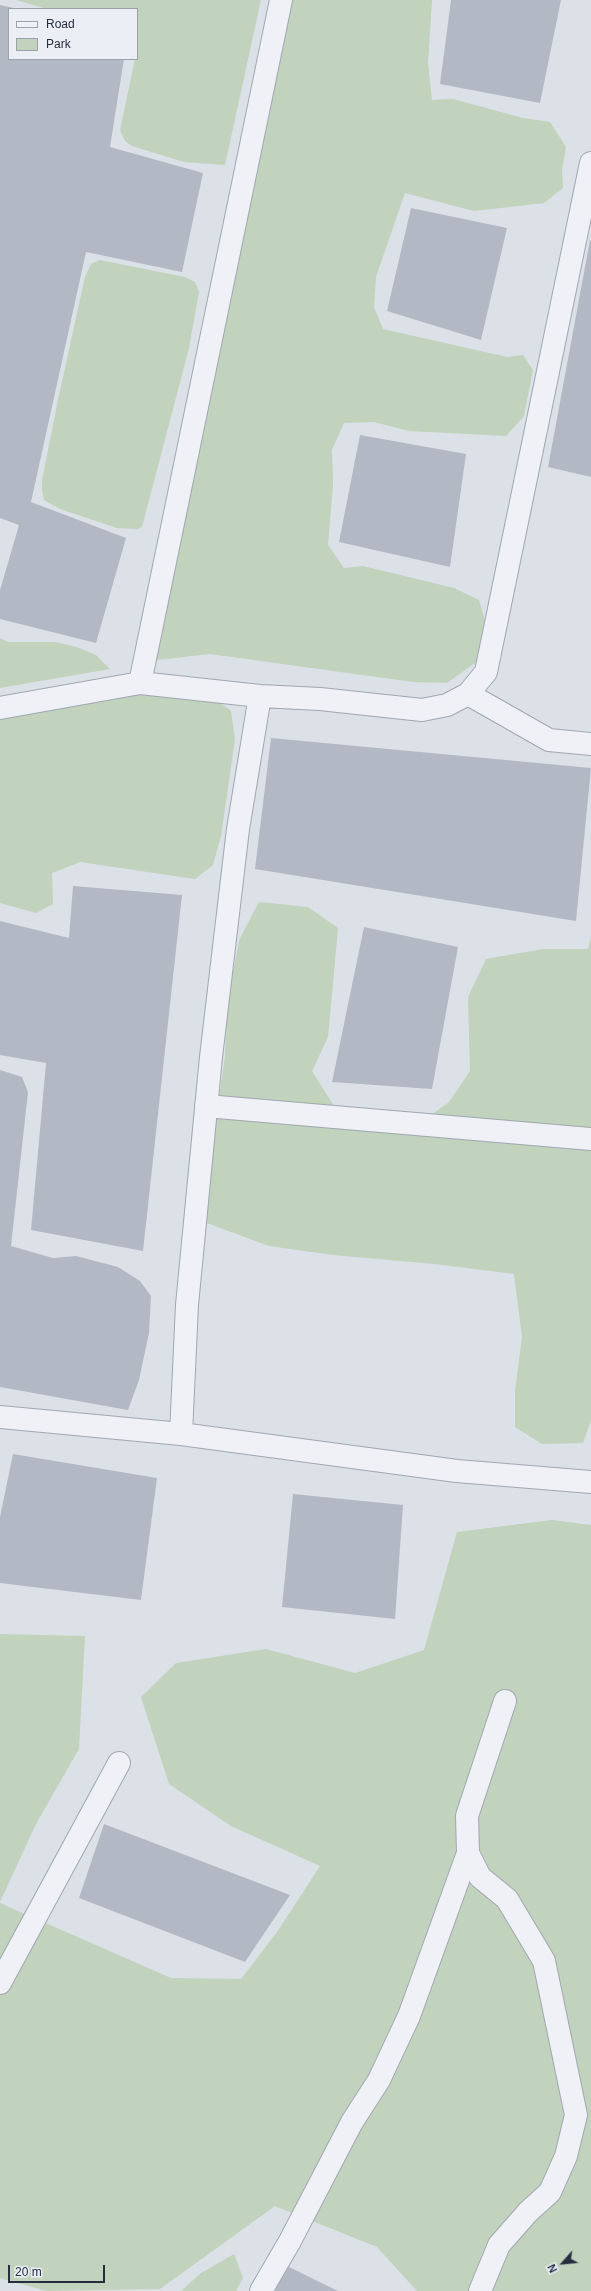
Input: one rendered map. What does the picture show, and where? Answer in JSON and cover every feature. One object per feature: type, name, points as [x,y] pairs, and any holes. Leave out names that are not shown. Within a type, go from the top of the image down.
[{"type":"street","points":[[140,683],[281,0]]},
{"type":"street","points":[[0,708],[140,683],[260,696],[320,699],[422,710],[446,705],[468,694],[486,672],[591,163]]},
{"type":"street","points":[[468,694],[549,740],[590,747]]},
{"type":"street","points":[[181,1434],[188,1305],[206,1106],[238,829],[260,696]]},
{"type":"street","points":[[206,1106],[591,1139]]},
{"type":"street","points":[[0,1416],[181,1434],[457,1471],[591,1482]]},
{"type":"street","points":[[261,2291],[290,2241],[352,2122],[379,2080],[409,2016],[468,1853],[467,1816],[505,1701]]},
{"type":"street","points":[[0,1983],[120,1763]]},
{"type":"street","points":[[468,1853],[480,1877],[507,1899],[544,1961],[576,2115],[566,2156],[550,2192],[528,2212],[499,2245],[480,2291]]},
{"type":"green space","points":[[16,0],[261,0],[225,165],[184,162],[132,146],[125,141],[120,130],[135,60],[138,60],[138,8],[44,8]]},
{"type":"green space","points":[[279,0],[432,0],[428,63],[432,100],[453,99],[523,118],[550,122],[566,147],[562,170],[563,188],[544,203],[474,211],[405,193],[376,277],[374,307],[383,329],[507,357],[523,355],[533,370],[524,416],[506,436],[409,431],[374,422],[344,423],[332,450],[333,485],[328,545],[344,568],[363,566],[454,588],[479,600],[487,628],[487,646],[475,663],[447,683],[413,682],[210,654],[139,662]]},
{"type":"green space","points":[[100,260],[185,277],[195,282],[199,292],[189,348],[142,527],[137,529],[117,528],[60,509],[44,500],[42,490],[42,480],[59,395],[85,277],[91,264]]},
{"type":"green space","points":[[0,638],[8,642],[55,642],[77,647],[96,655],[110,669],[0,688]]},
{"type":"green space","points":[[127,694],[209,694],[231,711],[235,739],[221,836],[213,865],[195,879],[80,862],[52,873],[53,904],[36,913],[0,903],[0,718]]},
{"type":"green space","points":[[259,902],[308,907],[338,928],[328,1037],[312,1071],[334,1106],[412,1129],[449,1102],[470,1071],[468,997],[486,959],[543,949],[588,949],[591,937],[591,1420],[583,1443],[542,1444],[515,1427],[515,1391],[522,1337],[514,1274],[435,1264],[333,1255],[269,1246],[196,1219],[211,1154],[225,1056],[227,999],[240,938]]},
{"type":"green space","points":[[552,1520],[591,1525],[591,2291],[417,2291],[377,2247],[275,2206],[160,2289],[46,2291],[0,2278],[0,1903],[171,1978],[241,1979],[277,1932],[320,1866],[231,1826],[169,1784],[141,1697],[176,1663],[266,1649],[355,1673],[424,1650],[457,1532]]},
{"type":"green space","points":[[0,1634],[85,1636],[79,1749],[36,1824],[0,1902]]},
{"type":"green space","points":[[234,2254],[243,2278],[236,2291],[181,2291],[201,2273]]},
{"type":"building","points":[[451,0],[561,0],[540,103],[440,84]]},
{"type":"building","points":[[0,5],[14,8],[8,8],[8,60],[124,60],[110,147],[203,173],[182,272],[86,252],[31,502],[126,538],[96,643],[0,619],[0,590],[19,525],[0,518]]},
{"type":"building","points":[[411,208],[507,228],[481,340],[387,311]]},
{"type":"building","points":[[591,240],[591,477],[548,467]]},
{"type":"building","points":[[360,435],[466,454],[450,567],[339,542]]},
{"type":"building","points":[[271,738],[591,768],[576,921],[255,869]]},
{"type":"building","points":[[73,886],[182,895],[143,1251],[31,1230],[46,1063],[0,1055],[0,921],[69,938]]},
{"type":"building","points":[[364,927],[458,947],[432,1089],[332,1082]]},
{"type":"building","points":[[0,1070],[22,1077],[28,1092],[11,1246],[53,1258],[76,1256],[118,1267],[140,1281],[151,1296],[149,1333],[139,1380],[128,1410],[0,1387]]},
{"type":"building","points":[[13,1454],[157,1478],[141,1600],[0,1583],[0,1517]]},
{"type":"building","points":[[293,1494],[403,1505],[395,1619],[282,1607]]},
{"type":"building","points":[[104,1824],[290,1895],[245,1962],[79,1898]]},
{"type":"building","points":[[285,2265],[338,2291],[275,2291]]}]
